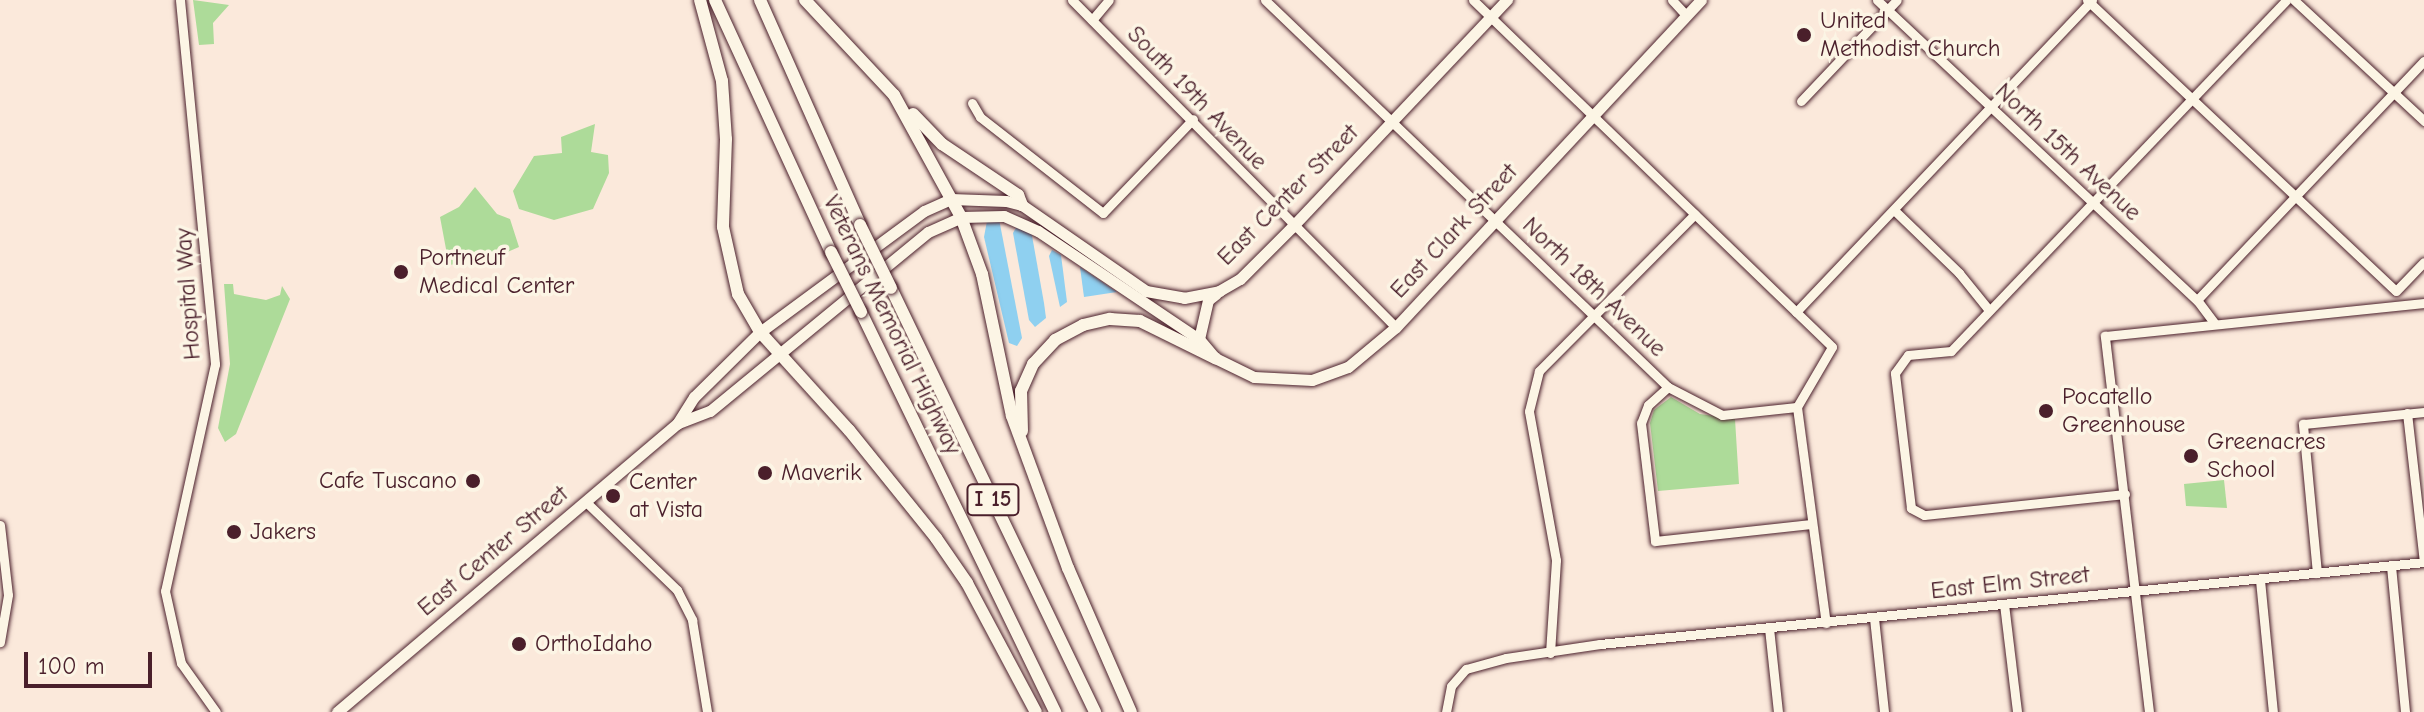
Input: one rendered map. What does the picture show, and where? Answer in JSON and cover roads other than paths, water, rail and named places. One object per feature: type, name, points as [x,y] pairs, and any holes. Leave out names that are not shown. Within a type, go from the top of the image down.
[{"type":"highway","points":[[700,0],[722,81],[725,246],[738,294],[760,332],[936,538],[967,583],[1036,712]]},
{"type":"highway","name":"Veterans Memorial Highway","points":[[715,0],[831,252],[1055,712]]},
{"type":"highway","name":"Veterans Memorial Highway","points":[[760,0],[860,225],[1095,712]]},
{"type":"highway","points":[[805,0],[942,144],[1018,195],[1022,205]]},
{"type":"highway","points":[[894,95],[961,217],[982,274],[1012,416],[1068,568],[1131,712]]},
{"type":"highway","points":[[1024,446],[1021,391],[1042,352],[1068,332],[1110,319],[1140,321],[1215,358]]},
{"type":"main road","name":"East Center Street","points":[[337,712],[677,424],[694,397],[760,332],[909,220],[951,199],[991,199],[1022,205],[1146,291],[1184,298],[1219,291],[1240,279],[1292,227],[1507,0]]},
{"type":"main road","name":"East Clark Street","points":[[1199,339],[1215,358],[1254,377],[1312,380],[1348,367],[1396,327],[1701,0]]},
{"type":"main road","name":"East Center Street","points":[[677,424],[710,411],[778,350],[928,232],[961,217],[1004,216],[1038,231],[1199,339]]},
{"type":"main road","points":[[1199,339],[1208,300],[1219,291]]},
{"type":"street","name":"Hospital Way","points":[[180,0],[215,364],[165,591],[181,663],[216,712]]},
{"type":"street","name":"South 19th Avenue","points":[[1072,0],[1193,119],[1292,227],[1396,327]]},
{"type":"street","points":[[1092,20],[1109,0]]},
{"type":"street","name":"North 18th Avenue","points":[[1265,0],[1389,123],[1598,315],[1668,387],[1722,415],[1797,407]]},
{"type":"street","points":[[1473,0],[1832,347],[1797,407],[1826,623]]},
{"type":"street","points":[[1672,0],[1686,15]]},
{"type":"street","name":"North 15th Avenue","points":[[1877,0],[2197,300],[2215,324]]},
{"type":"street","points":[[1801,101],[1897,0]]},
{"type":"street","points":[[2125,494],[1924,515],[1911,508],[1895,373],[1908,355],[1951,351],[2286,0]]},
{"type":"street","points":[[2294,0],[2424,121]]},
{"type":"street","points":[[1796,312],[2090,1],[2396,291],[2398,305]]},
{"type":"street","points":[[2197,300],[2424,61]]},
{"type":"street","points":[[972,103],[980,117],[1103,213],[1193,119]]},
{"type":"street","points":[[1894,210],[1959,273],[1989,310]]},
{"type":"street","points":[[1550,653],[1556,560],[1529,411],[1539,371],[1695,214]]},
{"type":"street","points":[[2396,291],[2424,262]]},
{"type":"street","points":[[2149,712],[2138,592],[2105,336],[2424,303]]},
{"type":"street","points":[[1668,387],[1648,405],[1641,423],[1655,541],[1811,524]]},
{"type":"street","points":[[2317,573],[2303,424],[2424,412]]},
{"type":"street","points":[[2407,413],[2424,562]]},
{"type":"street","points":[[586,502],[677,590],[692,620],[707,712]]},
{"type":"street","points":[[0,525],[8,595],[0,642]]},
{"type":"street","name":"East Elm Street","points":[[1446,712],[1451,686],[1466,669],[1600,644],[2424,562]]},
{"type":"street","points":[[2391,566],[2405,712]]},
{"type":"street","points":[[2260,580],[2273,712]]},
{"type":"street","points":[[2004,604],[2017,712]]},
{"type":"street","points":[[1874,618],[1884,712]]},
{"type":"street","points":[[1769,628],[1778,712]]},
{"type":"water","points":[[999,219],[1022,338],[1017,346],[1009,343],[984,237],[987,221]]},
{"type":"water","points":[[1017,226],[1031,230],[1046,318],[1035,327],[1029,320],[1013,233]]},
{"type":"water","points":[[1052,250],[1061,255],[1067,302],[1060,307],[1049,256]]},
{"type":"water","points":[[1080,267],[1117,292],[1084,297]]},
{"type":"place","name":"United Methodist Church","points":[[1804,35]]},
{"type":"place","name":"Portneuf Medical Center","points":[[401,272]]},
{"type":"place","name":"Pocatello Greenhouse","points":[[2046,411]]},
{"type":"place","name":"Greenacres School","points":[[2191,456]]},
{"type":"place","name":"Maverik","points":[[765,473]]},
{"type":"place","name":"Cafe Tuscano","points":[[473,481]]},
{"type":"place","name":"Center at Vista","points":[[613,496]]},
{"type":"place","name":"Jakers","points":[[234,532]]},
{"type":"place","name":"OrthoIdaho","points":[[519,644]]}]
